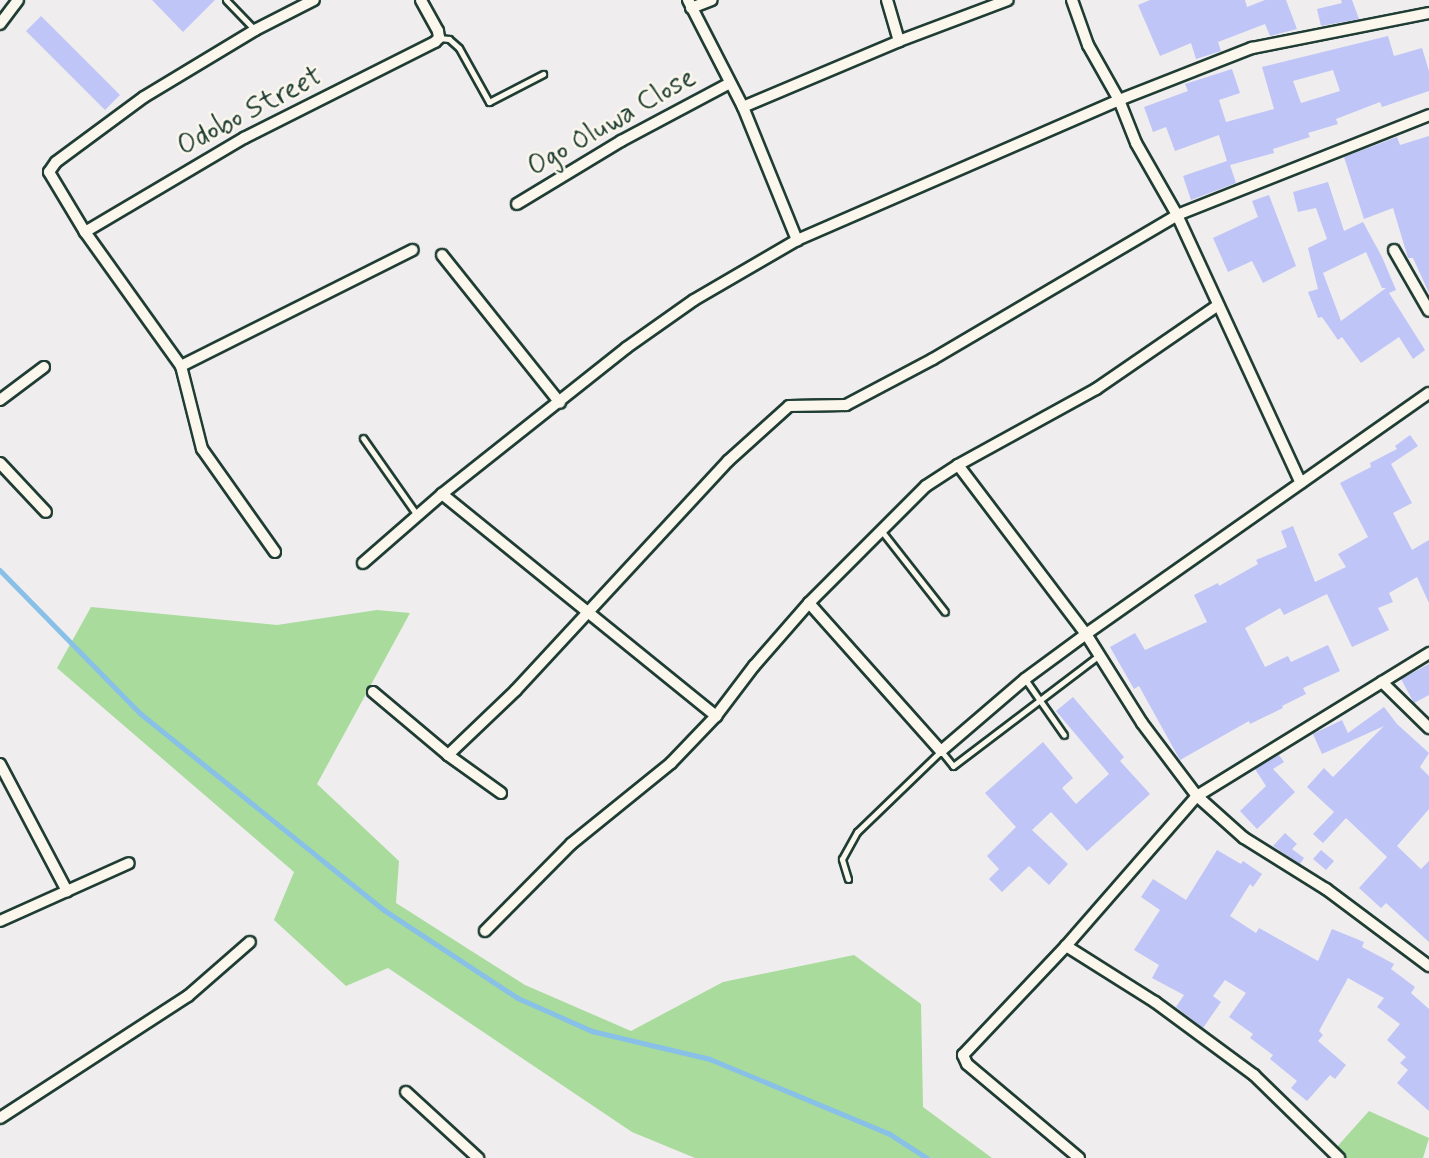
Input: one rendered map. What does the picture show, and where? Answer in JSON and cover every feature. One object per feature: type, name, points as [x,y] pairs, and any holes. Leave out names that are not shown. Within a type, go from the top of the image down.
[{"type":"street","points":[[0,24],[18,0]]},
{"type":"street","points":[[275,552],[202,449],[181,366],[85,232],[49,172],[56,162],[144,97],[254,30],[314,0]]},
{"type":"street","points":[[421,0],[439,38]]},
{"type":"street","points":[[712,0],[690,4],[743,107],[797,240]]},
{"type":"street","points":[[887,0],[899,41]]},
{"type":"street","points":[[743,107],[899,41],[1008,0]]},
{"type":"street","points":[[1072,0],[1088,45],[1119,100],[1136,143],[1177,215],[1301,483]]},
{"type":"street","points":[[363,563],[442,494],[626,348],[694,300],[797,240],[1119,100],[1252,48],[1429,13]]},
{"type":"street","name":"Odobo Street","points":[[85,232],[244,138],[439,38]]},
{"type":"street","name":"Ogo Oluwa Close","points":[[517,204],[621,141],[730,83]]},
{"type":"street","points":[[448,755],[532,672],[587,609],[728,461],[789,406],[807,403],[843,406],[933,359],[1177,215],[1429,115]]},
{"type":"street","points":[[181,366],[413,250]]},
{"type":"street","points":[[1394,250],[1429,311]]},
{"type":"street","points":[[442,255],[560,403]]},
{"type":"street","points":[[485,932],[571,844],[671,763],[716,716],[754,666],[809,603],[880,528],[926,486],[958,465],[1096,389],[1218,305]]},
{"type":"street","points":[[0,400],[44,366]]},
{"type":"street","points":[[809,603],[941,751],[1025,680],[1086,634],[1429,393]]},
{"type":"street","points":[[0,463],[46,512]]},
{"type":"street","points":[[958,465],[1086,634],[1142,723],[1197,796],[1244,838],[1326,889],[1429,966]]},
{"type":"street","points":[[442,494],[716,716]]},
{"type":"street","points":[[1079,1158],[967,1064],[963,1055],[1066,946],[1197,796],[1429,653]]},
{"type":"street","points":[[1382,682],[1429,728]]},
{"type":"street","points":[[373,692],[448,755],[501,793]]},
{"type":"street","points":[[0,764],[67,891]]},
{"type":"street","points":[[0,921],[129,863]]},
{"type":"street","points":[[0,1118],[188,996],[250,942]]},
{"type":"street","points":[[1066,946],[1155,1002],[1254,1075],[1339,1158]]},
{"type":"street","points":[[406,1092],[478,1158]]},
{"type":"lane","points":[[226,0],[254,30]]},
{"type":"lane","points":[[439,38],[449,39],[459,48],[489,102],[543,74]]},
{"type":"lane","points":[[363,438],[417,515]]},
{"type":"lane","points":[[880,528],[945,612]]},
{"type":"lane","points":[[848,879],[842,859],[858,832],[941,751],[953,766],[1098,656]]},
{"type":"lane","points":[[1025,680],[1064,735]]},
{"type":"green space","points":[[91,607],[277,625],[377,610],[410,613],[317,784],[399,861],[396,903],[525,985],[631,1031],[723,982],[854,955],[921,1004],[923,1107],[992,1158],[695,1158],[632,1132],[388,968],[346,986],[274,920],[294,872],[57,668]]},
{"type":"green space","points":[[1369,1111],[1429,1138],[1423,1158],[1327,1158]]},
{"type":"building","points":[[152,0],[215,0],[183,32]]},
{"type":"building","points":[[1150,0],[1245,0],[1247,7],[1265,0],[1286,0],[1297,29],[1270,36],[1265,24],[1218,42],[1221,51],[1196,59],[1191,43],[1160,56],[1138,5]]},
{"type":"building","points":[[1341,0],[1352,0],[1359,19],[1321,26],[1317,9],[1342,3]]},
{"type":"building","points":[[41,16],[120,95],[105,110],[26,31]]},
{"type":"building","points":[[1388,36],[1394,56],[1422,48],[1429,71],[1429,91],[1382,107],[1380,102],[1336,119],[1338,124],[1308,133],[1310,137],[1273,149],[1274,153],[1230,165],[1236,183],[1191,200],[1183,176],[1227,161],[1219,135],[1175,151],[1166,127],[1153,132],[1144,107],[1188,91],[1185,84],[1232,69],[1240,93],[1219,100],[1226,122],[1274,109],[1262,67]],"holes":[[[1333,70],[1340,91],[1301,103],[1293,81]]]},
{"type":"building","points":[[1429,136],[1429,293],[1413,258],[1408,258],[1393,208],[1364,219],[1344,157],[1397,137],[1400,145]]},
{"type":"building","points":[[1328,182],[1344,231],[1363,222],[1396,290],[1389,293],[1425,350],[1413,359],[1399,337],[1361,363],[1342,337],[1338,340],[1322,317],[1318,318],[1308,292],[1318,289],[1308,248],[1327,239],[1316,208],[1298,212],[1293,192]],"holes":[[[1366,252],[1382,288],[1386,288],[1341,321],[1323,273]]]},
{"type":"building","points":[[1269,195],[1296,266],[1263,283],[1252,261],[1228,272],[1213,238],[1258,217],[1252,201]]},
{"type":"building","points":[[1410,435],[1418,446],[1391,464],[1412,503],[1393,513],[1412,550],[1429,540],[1429,603],[1417,577],[1389,593],[1393,602],[1378,608],[1389,630],[1352,647],[1327,594],[1284,615],[1280,608],[1245,628],[1265,667],[1288,656],[1291,662],[1328,645],[1340,671],[1303,688],[1306,694],[1282,706],[1283,708],[1250,724],[1249,721],[1180,760],[1139,686],[1134,689],[1110,647],[1135,633],[1145,650],[1207,622],[1194,595],[1218,583],[1219,586],[1258,564],[1256,560],[1287,547],[1281,531],[1293,526],[1315,582],[1346,567],[1338,554],[1368,537],[1340,483],[1371,467],[1370,463],[1397,449],[1395,446]]},
{"type":"building","points":[[1429,664],[1429,695],[1414,703],[1401,679]]},
{"type":"building","points":[[1073,697],[1124,757],[1120,761],[1150,794],[1087,851],[1051,812],[1032,830],[1068,864],[1049,885],[1029,866],[1002,892],[989,879],[999,869],[987,856],[1016,827],[985,793],[1043,742],[1073,778],[1062,788],[1076,804],[1109,774],[1056,711]]},
{"type":"building","points":[[1384,707],[1397,724],[1429,753],[1420,767],[1429,776],[1429,809],[1397,846],[1421,869],[1429,861],[1429,942],[1386,903],[1381,908],[1359,888],[1387,857],[1346,818],[1323,843],[1313,834],[1334,812],[1307,787],[1324,768],[1333,777],[1384,726],[1322,754],[1313,734],[1342,720],[1348,733]]},
{"type":"building","points":[[1279,755],[1284,762],[1273,769],[1295,792],[1257,829],[1240,811],[1266,786],[1255,769]]},
{"type":"building","points":[[1285,833],[1297,844],[1292,849],[1304,858],[1300,864],[1273,846]]},
{"type":"building","points":[[1217,850],[1241,864],[1243,861],[1262,874],[1253,887],[1250,884],[1230,916],[1256,933],[1259,928],[1318,961],[1332,929],[1364,942],[1362,947],[1394,964],[1391,969],[1415,987],[1411,993],[1429,1009],[1429,1111],[1397,1083],[1408,1070],[1400,1063],[1406,1057],[1387,1040],[1400,1024],[1377,1007],[1384,998],[1348,978],[1319,1031],[1323,1035],[1318,1041],[1346,1065],[1335,1079],[1330,1075],[1307,1101],[1291,1088],[1297,1081],[1270,1059],[1273,1055],[1250,1038],[1253,1034],[1229,1017],[1246,993],[1225,980],[1213,996],[1221,1002],[1203,1028],[1176,1007],[1184,995],[1152,978],[1159,965],[1134,950],[1160,910],[1141,897],[1153,879],[1186,900]]},
{"type":"building","points":[[1321,850],[1334,861],[1326,870],[1313,859]]},
{"type":"waterway","points":[[0,570],[140,713],[384,910],[518,998],[592,1031],[710,1059],[890,1134],[927,1158]]}]
